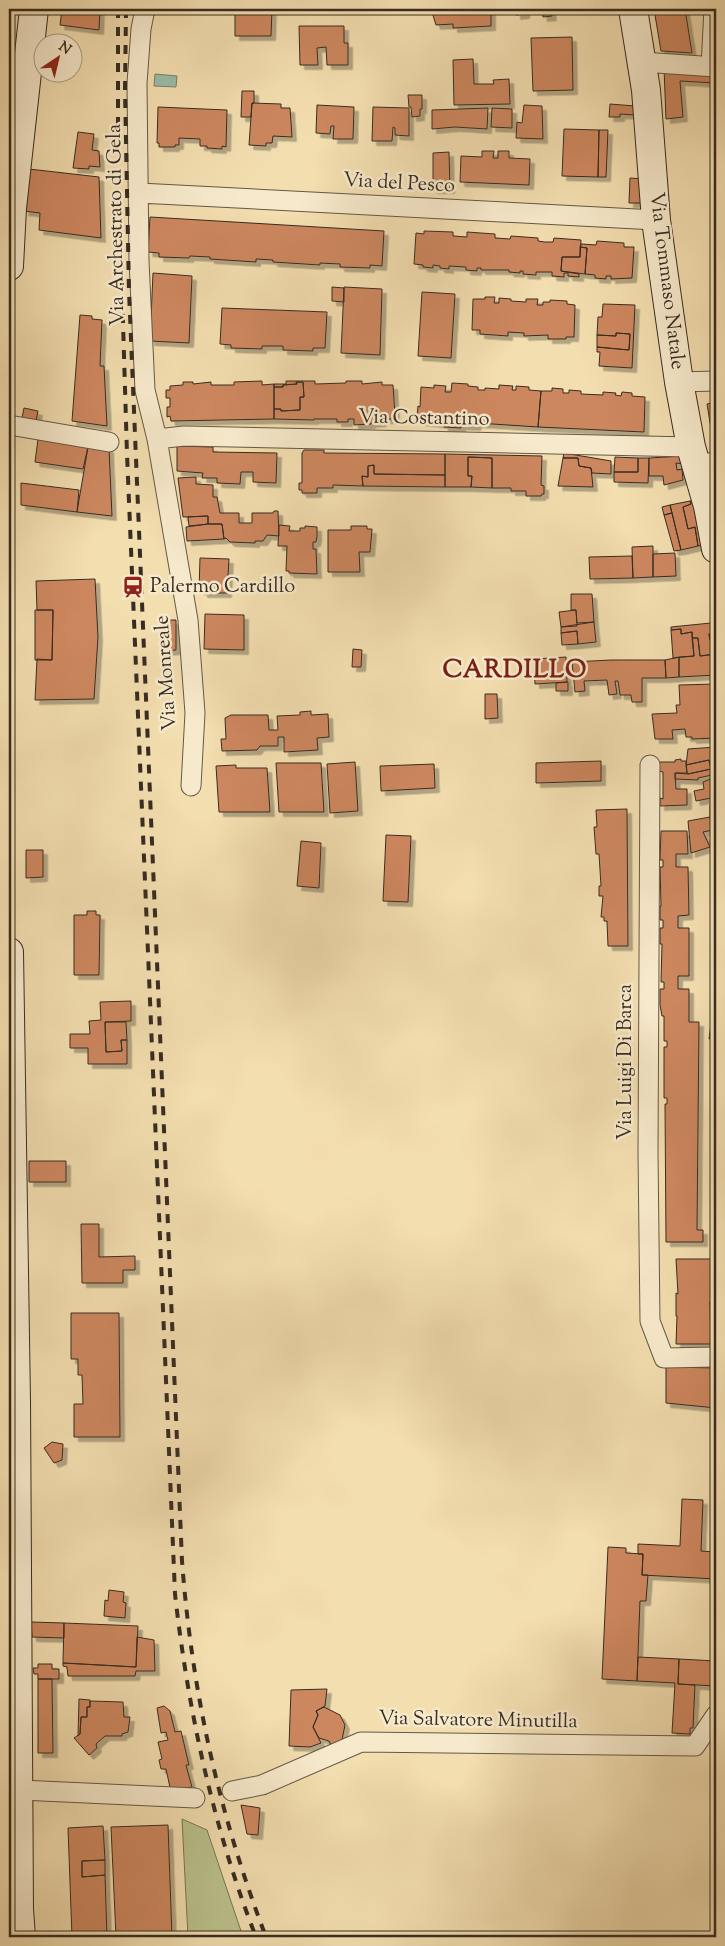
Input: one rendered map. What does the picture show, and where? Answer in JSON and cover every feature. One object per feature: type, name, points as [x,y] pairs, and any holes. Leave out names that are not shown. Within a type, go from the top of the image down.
[{"type":"street","points":[[9,266],[12,208],[34,9]]},
{"type":"street","name":"Via Archestrato di Gela","points":[[145,9],[141,29],[137,83],[139,261],[144,390],[157,439]]},
{"type":"street","name":"Via Tommaso Natale","points":[[634,9],[646,90],[656,220],[679,382],[701,458],[716,549]]},
{"type":"street","points":[[642,62],[714,67],[714,9]]},
{"type":"street","name":"Via del Pesco","points":[[139,193],[656,220]]},
{"type":"street","points":[[679,382],[716,381]]},
{"type":"street","points":[[9,425],[109,442]]},
{"type":"street","name":"Via Costantino","points":[[157,439],[184,436],[701,458]]},
{"type":"street","name":"Via Monreale","points":[[157,439],[188,620],[195,712],[191,786]]},
{"type":"street","name":"Via Luigi Di Barca","points":[[650,765],[648,1153],[650,1321],[664,1358],[716,1357]]},
{"type":"street","points":[[9,952],[16,1392],[20,1790],[19,1909],[21,1937]]},
{"type":"street","name":"Via Salvatore Minutilla","points":[[232,1791],[262,1785],[361,1742],[695,1746],[716,1715]]},
{"type":"street","points":[[20,1790],[196,1798]]},
{"type":"green space","points":[[182,1819],[207,1830],[243,1937],[188,1937]]},
{"type":"shaded area","points":[[155,74],[177,76],[176,87],[154,86]]},
{"type":"building","points":[[62,9],[100,9],[99,30],[60,25]]},
{"type":"building","points":[[235,9],[272,9],[271,36],[235,36]]},
{"type":"building","points":[[506,9],[526,9],[525,14],[516,15],[516,10]]},
{"type":"building","points":[[542,9],[551,9],[552,16],[543,17]]},
{"type":"building","points":[[654,9],[685,9],[692,53],[661,51]]},
{"type":"building","points":[[491,10],[491,26],[453,28],[453,24],[436,25],[432,12]]},
{"type":"building","points":[[299,26],[344,26],[344,43],[348,43],[348,65],[327,65],[326,47],[317,48],[318,65],[300,65]]},
{"type":"building","points":[[572,37],[573,90],[533,91],[531,38]]},
{"type":"building","points":[[473,59],[474,84],[494,84],[493,80],[509,79],[510,104],[454,105],[453,60]]},
{"type":"building","points":[[664,68],[716,71],[716,83],[680,81],[683,117],[666,119]]},
{"type":"building","points":[[242,91],[254,91],[251,117],[241,117]]},
{"type":"building","points":[[408,95],[422,95],[420,116],[412,117]]},
{"type":"building","points":[[252,103],[281,104],[281,108],[290,108],[292,137],[273,136],[272,143],[266,143],[266,146],[249,145]]},
{"type":"building","points":[[610,104],[635,106],[635,115],[620,114],[620,117],[609,117]]},
{"type":"building","points":[[317,105],[354,107],[353,139],[333,139],[334,126],[331,126],[330,134],[316,133]]},
{"type":"building","points":[[524,105],[542,106],[543,139],[516,138],[517,122],[522,123]]},
{"type":"building","points":[[158,107],[227,110],[226,147],[222,146],[222,149],[207,148],[207,146],[200,146],[200,139],[179,138],[179,145],[175,145],[175,147],[159,147],[159,143],[157,143]]},
{"type":"building","points":[[373,107],[409,108],[409,136],[395,135],[395,128],[393,127],[392,141],[372,141]]},
{"type":"building","points":[[488,108],[487,129],[455,127],[432,129],[432,110]]},
{"type":"building","points":[[492,108],[512,109],[512,128],[491,127]]},
{"type":"building","points":[[564,129],[599,130],[598,177],[562,176]]},
{"type":"building","points":[[599,130],[608,130],[606,177],[598,177]]},
{"type":"building","points":[[78,132],[94,134],[92,150],[99,151],[100,167],[89,166],[89,169],[73,168]]},
{"type":"building","points":[[482,151],[494,151],[493,158],[498,158],[498,151],[509,151],[509,158],[530,159],[529,185],[460,182],[461,156],[482,157]]},
{"type":"building","points":[[449,152],[450,189],[433,189],[433,153]]},
{"type":"building","points":[[29,169],[99,177],[101,238],[39,230],[40,213],[24,211]]},
{"type":"building","points":[[630,178],[644,179],[643,203],[629,203]]},
{"type":"building","points":[[150,217],[384,231],[382,266],[370,265],[370,268],[340,267],[340,264],[320,263],[320,265],[256,259],[256,262],[210,259],[210,257],[159,257],[159,253],[148,252]]},
{"type":"building","points":[[424,231],[453,232],[453,236],[467,237],[467,232],[495,234],[495,238],[510,239],[511,236],[538,238],[538,241],[545,242],[553,242],[554,238],[581,240],[580,257],[562,257],[561,271],[579,274],[579,277],[568,276],[568,273],[564,273],[564,277],[552,276],[552,272],[536,272],[536,275],[523,274],[523,271],[520,271],[520,273],[509,272],[509,270],[481,270],[481,268],[477,268],[477,271],[466,270],[466,267],[449,266],[449,269],[433,265],[433,268],[423,267],[423,265],[414,264],[416,233],[424,234]]},
{"type":"building","points":[[597,241],[624,243],[624,247],[634,247],[632,278],[611,279],[611,276],[606,276],[606,279],[595,278],[595,275],[585,274],[587,248],[580,247],[581,244],[596,245]]},
{"type":"building","points":[[580,247],[587,248],[585,274],[561,271],[562,257],[580,257]]},
{"type":"building","points":[[153,273],[192,276],[189,343],[150,341]]},
{"type":"building","points":[[332,287],[344,288],[344,302],[332,301]]},
{"type":"building","points":[[344,287],[382,289],[380,355],[341,353]]},
{"type":"building","points":[[422,292],[455,294],[451,358],[418,356]]},
{"type":"building","points":[[485,297],[495,297],[494,303],[499,303],[499,298],[526,302],[526,299],[538,299],[537,305],[543,305],[543,302],[550,302],[550,300],[567,301],[567,304],[575,305],[574,337],[548,339],[548,335],[524,336],[524,333],[508,332],[508,336],[480,334],[480,330],[472,330],[473,299],[485,299]]},
{"type":"building","points":[[603,304],[635,305],[632,368],[599,366],[600,352],[597,352],[597,347],[629,350],[630,334],[616,333],[616,336],[597,335],[598,317],[602,317]]},
{"type":"building","points":[[222,308],[327,312],[325,348],[313,348],[313,351],[283,350],[283,346],[262,346],[262,349],[231,348],[231,345],[220,344]]},
{"type":"building","points":[[80,315],[92,316],[92,319],[102,320],[100,366],[104,366],[107,426],[72,421]]},
{"type":"building","points":[[616,333],[630,334],[629,350],[597,347],[597,335],[616,336]]},
{"type":"building","points":[[262,381],[262,385],[274,384],[274,419],[171,421],[170,416],[167,417],[167,407],[170,407],[170,398],[166,398],[166,390],[170,390],[170,386],[183,385],[183,382],[193,382],[193,384],[211,382],[211,385],[234,385],[234,382]]},
{"type":"building","points":[[286,381],[315,381],[315,384],[362,381],[362,384],[382,382],[382,385],[393,385],[395,415],[392,415],[392,419],[382,419],[382,422],[354,425],[354,419],[348,419],[348,422],[337,422],[337,419],[274,419],[274,409],[281,409],[281,411],[300,410],[300,397],[304,397],[303,382],[283,385],[283,387],[274,387],[274,384],[286,384]]},
{"type":"building","points":[[296,382],[303,382],[304,397],[300,397],[300,410],[281,411],[281,409],[274,409],[274,387],[297,384]]},
{"type":"building","points":[[452,383],[468,384],[468,386],[478,387],[478,390],[485,390],[485,388],[499,389],[499,385],[513,386],[512,390],[516,390],[516,386],[529,387],[529,390],[541,391],[538,427],[477,423],[476,426],[461,425],[461,428],[444,427],[444,424],[421,421],[422,416],[417,416],[418,406],[420,407],[421,387],[434,388],[434,385],[446,386],[445,392],[451,392]]},
{"type":"building","points":[[552,388],[563,389],[563,393],[569,393],[569,390],[581,391],[581,394],[603,395],[603,392],[616,393],[615,395],[621,396],[622,392],[632,393],[632,396],[645,397],[644,432],[538,427],[541,391],[552,391]]},
{"type":"building","points":[[716,402],[716,452],[715,453],[707,404]]},
{"type":"building","points":[[24,408],[38,411],[36,421],[22,418]]},
{"type":"building","points":[[38,439],[88,447],[83,469],[35,462]]},
{"type":"building","points":[[177,446],[213,447],[213,452],[277,453],[276,483],[253,482],[253,472],[241,472],[240,484],[217,483],[217,478],[202,478],[203,473],[177,471]]},
{"type":"building","points":[[88,447],[109,448],[112,516],[77,512]]},
{"type":"building","points":[[304,450],[324,450],[324,453],[445,454],[445,475],[374,474],[374,465],[368,466],[368,477],[362,476],[363,486],[333,485],[333,488],[317,488],[317,493],[302,493],[302,490],[299,490],[299,483],[302,483],[302,453]]},
{"type":"building","points":[[564,453],[611,461],[611,474],[592,473],[591,468],[579,466],[578,458],[563,458]]},
{"type":"building","points":[[445,454],[542,456],[541,485],[544,486],[544,494],[541,496],[526,496],[526,491],[511,491],[511,488],[492,488],[492,458],[468,457],[468,476],[472,476],[471,487],[445,487]]},
{"type":"building","points":[[683,456],[684,464],[676,463],[677,470],[682,469],[683,480],[664,485],[663,476],[649,476],[649,458]]},
{"type":"building","points":[[468,457],[492,458],[492,488],[471,487],[472,476],[468,476]]},
{"type":"building","points":[[615,457],[638,458],[638,472],[614,472]]},
{"type":"building","points":[[563,458],[578,458],[579,466],[591,468],[593,487],[558,486]]},
{"type":"building","points":[[638,458],[649,458],[648,483],[614,482],[614,472],[638,472]]},
{"type":"building","points":[[374,465],[374,474],[445,475],[445,487],[363,486],[362,476],[368,477],[368,466]]},
{"type":"building","points":[[196,477],[196,484],[213,485],[213,497],[217,497],[220,513],[239,513],[239,523],[252,523],[252,513],[273,513],[278,511],[279,536],[267,535],[263,541],[255,541],[255,543],[230,542],[226,538],[224,539],[222,524],[208,524],[208,516],[183,517],[178,478]]},
{"type":"building","points":[[21,483],[79,490],[77,512],[21,505]]},
{"type":"building","points":[[694,500],[703,545],[698,546],[695,527],[688,529],[683,507],[691,504],[690,501]]},
{"type":"building","points":[[690,501],[691,504],[683,507],[688,529],[695,527],[698,546],[681,550],[670,505]]},
{"type":"building","points":[[670,505],[672,513],[664,515],[662,507]]},
{"type":"building","points":[[672,513],[681,550],[674,551],[664,515]]},
{"type":"building","points":[[208,516],[208,524],[189,526],[188,517]]},
{"type":"building","points":[[222,524],[224,539],[187,541],[186,527]]},
{"type":"building","points":[[279,525],[290,526],[289,531],[300,531],[300,528],[305,528],[305,526],[317,527],[317,537],[316,542],[313,542],[313,549],[316,549],[317,574],[289,573],[289,571],[286,571],[287,546],[278,546]]},
{"type":"building","points":[[351,526],[367,526],[367,529],[372,529],[370,552],[359,552],[360,572],[328,572],[328,530],[351,530]]},
{"type":"building","points":[[653,546],[653,577],[633,578],[632,547]]},
{"type":"building","points":[[675,553],[676,576],[653,577],[653,554]]},
{"type":"building","points":[[632,556],[633,578],[590,579],[589,557]]},
{"type":"building","points":[[200,558],[229,559],[227,593],[203,593],[203,590],[199,590]]},
{"type":"building","points":[[95,579],[98,637],[94,699],[35,700],[37,659],[52,660],[53,610],[37,610],[36,581]]},
{"type":"building","points":[[571,594],[592,594],[594,622],[577,623],[576,610],[571,610]]},
{"type":"building","points":[[35,610],[53,610],[52,660],[35,660]]},
{"type":"building","points":[[576,610],[577,626],[561,627],[559,612]]},
{"type":"building","points":[[205,614],[244,615],[244,650],[204,649]]},
{"type":"building","points":[[163,620],[176,620],[176,650],[164,651]]},
{"type":"building","points":[[594,622],[596,642],[578,644],[577,631],[561,633],[561,627]]},
{"type":"building","points":[[711,623],[712,634],[709,634],[710,640],[716,640],[716,654],[700,656],[698,638],[692,638],[692,632],[681,634],[681,629],[671,630],[671,627]]},
{"type":"building","points":[[711,623],[716,623],[716,640],[710,640],[709,634],[712,634]]},
{"type":"building","points":[[681,629],[681,634],[692,632],[694,656],[673,658],[671,630]]},
{"type":"building","points":[[577,631],[578,644],[562,645],[561,633]]},
{"type":"building","points":[[692,638],[698,638],[700,656],[716,654],[716,675],[679,677],[679,657],[694,656]]},
{"type":"building","points":[[353,649],[362,650],[361,667],[352,667]]},
{"type":"building","points":[[566,657],[567,682],[535,684],[534,659]]},
{"type":"building","points":[[679,657],[679,677],[666,678],[665,660]]},
{"type":"building","points":[[665,660],[666,678],[642,678],[642,702],[632,702],[631,695],[620,695],[618,681],[615,681],[617,694],[609,695],[607,680],[584,681],[585,691],[575,692],[572,662]]},
{"type":"building","points":[[568,682],[568,691],[556,691],[556,683]]},
{"type":"building","points":[[715,684],[716,738],[692,739],[692,737],[686,737],[685,729],[672,730],[673,739],[655,739],[652,714],[677,713],[676,705],[680,705],[679,685]]},
{"type":"building","points":[[485,694],[497,694],[498,718],[485,719]]},
{"type":"building","points":[[311,711],[311,715],[328,714],[329,737],[317,738],[318,750],[284,752],[284,737],[278,737],[278,746],[260,746],[257,750],[222,751],[221,739],[226,739],[225,718],[231,715],[268,715],[269,730],[278,730],[277,716],[300,715],[300,712]]},
{"type":"building","points":[[716,747],[716,797],[696,801],[694,791],[704,789],[703,782],[713,778],[712,775],[698,778],[698,780],[675,779],[675,773],[688,774],[711,769],[709,760],[686,765],[688,749]]},
{"type":"building","points":[[681,759],[681,761],[686,761],[687,773],[675,773],[676,789],[687,789],[687,805],[660,806],[660,798],[663,799],[663,772],[659,771],[659,762],[675,762],[675,760]]},
{"type":"building","points":[[709,760],[711,769],[687,773],[686,765]]},
{"type":"building","points":[[601,761],[601,781],[536,783],[536,763]]},
{"type":"building","points":[[355,762],[358,811],[330,813],[327,764]]},
{"type":"building","points":[[276,763],[321,763],[324,812],[279,812]]},
{"type":"building","points":[[434,764],[435,788],[381,791],[380,766]]},
{"type":"building","points":[[236,765],[236,768],[267,768],[270,812],[219,812],[216,766]]},
{"type":"building","points":[[716,804],[716,815],[710,817],[710,805]]},
{"type":"building","points":[[627,809],[628,946],[608,946],[607,921],[604,921],[604,917],[601,917],[603,896],[599,896],[599,886],[601,886],[599,854],[596,854],[594,827],[597,827],[596,810]]},
{"type":"building","points":[[716,815],[716,829],[713,830],[710,817]]},
{"type":"building","points":[[710,817],[713,830],[703,832],[710,847],[691,853],[688,821]]},
{"type":"building","points":[[661,831],[687,831],[688,854],[676,854],[676,867],[688,867],[689,915],[678,916],[678,928],[689,928],[689,976],[678,976],[678,989],[689,989],[689,1022],[699,1022],[697,1230],[703,1230],[703,1242],[666,1242],[665,1104],[667,1104],[667,1098],[664,1098],[664,1047],[667,1047],[667,1041],[664,1041],[664,1016],[662,1016],[660,1005],[660,989],[664,989],[664,982],[661,982],[662,944],[660,944],[660,928],[663,928],[663,920],[660,920],[660,867],[663,867],[663,860],[660,860]]},
{"type":"building","points":[[386,835],[411,836],[408,902],[383,901]]},
{"type":"building","points":[[301,841],[321,843],[319,888],[297,886]]},
{"type":"building","points":[[26,850],[43,850],[43,877],[26,878]]},
{"type":"building","points":[[87,911],[96,911],[96,915],[100,915],[99,975],[74,975],[74,915],[87,915]]},
{"type":"building","points":[[131,1001],[131,1021],[105,1022],[106,1052],[122,1051],[121,1040],[127,1040],[127,1064],[88,1064],[88,1048],[70,1048],[70,1034],[90,1034],[89,1021],[101,1020],[100,1002]]},
{"type":"building","points":[[105,1022],[126,1022],[127,1040],[121,1040],[122,1051],[106,1052]]},
{"type":"building","points":[[716,1023],[716,1037],[709,1039],[711,1024]]},
{"type":"building","points":[[711,1109],[716,1109],[716,1141],[715,1141]]},
{"type":"building","points":[[716,1156],[716,1189],[715,1189],[711,1157]]},
{"type":"building","points":[[29,1161],[66,1161],[66,1182],[29,1182]]},
{"type":"building","points":[[81,1224],[99,1224],[99,1257],[135,1256],[135,1270],[123,1270],[123,1283],[82,1283]]},
{"type":"building","points":[[676,1259],[716,1259],[716,1292],[710,1302],[711,1344],[676,1344],[676,1293],[678,1294]]},
{"type":"building","points":[[71,1313],[119,1313],[120,1437],[74,1437],[74,1404],[83,1404],[82,1375],[78,1375],[78,1359],[71,1359]]},
{"type":"building","points":[[666,1367],[716,1368],[716,1408],[666,1403]]},
{"type":"building","points":[[52,1442],[63,1444],[62,1460],[54,1463],[44,1448]]},
{"type":"building","points":[[682,1499],[703,1500],[701,1551],[716,1552],[716,1579],[642,1575],[643,1554],[638,1554],[638,1544],[680,1546]]},
{"type":"building","points":[[608,1547],[626,1548],[626,1553],[643,1554],[642,1575],[648,1575],[646,1601],[640,1601],[637,1681],[602,1679]]},
{"type":"building","points":[[109,1590],[124,1592],[123,1602],[126,1603],[125,1618],[104,1616],[105,1600],[108,1601]]},
{"type":"building","points":[[31,1622],[64,1623],[64,1638],[32,1637]]},
{"type":"building","points":[[64,1623],[138,1626],[136,1667],[63,1663]]},
{"type":"building","points":[[137,1637],[154,1640],[155,1671],[136,1671],[135,1676],[68,1676],[67,1667],[63,1666],[63,1663],[136,1667]]},
{"type":"building","points":[[638,1657],[679,1659],[678,1684],[695,1685],[693,1728],[690,1728],[690,1734],[672,1733],[675,1683],[637,1681]]},
{"type":"building","points":[[679,1659],[716,1661],[716,1686],[678,1684]]},
{"type":"building","points":[[38,1664],[52,1664],[52,1669],[59,1669],[59,1679],[38,1679],[38,1674],[34,1674],[33,1668],[38,1668]]},
{"type":"building","points":[[38,1679],[52,1679],[53,1753],[38,1753]]},
{"type":"building","points":[[327,1689],[325,1706],[316,1711],[318,1715],[313,1727],[321,1743],[310,1747],[289,1746],[291,1690]]},
{"type":"building","points":[[79,1699],[90,1700],[90,1707],[87,1707],[87,1717],[81,1717],[80,1734],[78,1736]]},
{"type":"building","points":[[90,1701],[123,1702],[124,1717],[130,1717],[128,1732],[122,1734],[122,1736],[105,1736],[96,1744],[97,1748],[89,1755],[74,1738],[80,1734],[81,1717],[87,1717],[87,1707],[90,1707]]},
{"type":"building","points":[[164,1706],[170,1711],[175,1732],[181,1731],[189,1765],[186,1765],[192,1787],[171,1792],[166,1769],[161,1769],[159,1760],[162,1759],[158,1742],[168,1740],[166,1732],[161,1733],[157,1708]]},
{"type":"building","points":[[324,1707],[340,1715],[345,1725],[342,1740],[331,1745],[329,1741],[319,1738],[313,1727],[318,1715],[316,1711]]},
{"type":"building","points":[[241,1805],[260,1808],[258,1835],[247,1834]]},
{"type":"building","points":[[168,1825],[172,1937],[116,1937],[111,1827]]},
{"type":"building","points":[[103,1826],[105,1860],[82,1861],[82,1877],[105,1875],[107,1937],[72,1937],[68,1828]]},
{"type":"building","points":[[105,1860],[105,1875],[82,1877],[82,1861]]},
{"type":"railway","points":[[118,9],[118,144]]},
{"type":"railway","points":[[126,9],[125,90],[129,291],[182,1561],[193,1658],[210,1752],[234,1845],[266,1937]]},
{"type":"railway","points":[[120,224],[127,454],[175,1594],[187,1681],[204,1768],[227,1853],[256,1937]]},
{"type":"place","name":"Palermo Cardillo","points":[[133,587]]},
{"type":"district","name":"CARDILLO","points":[[515,671]]}]
